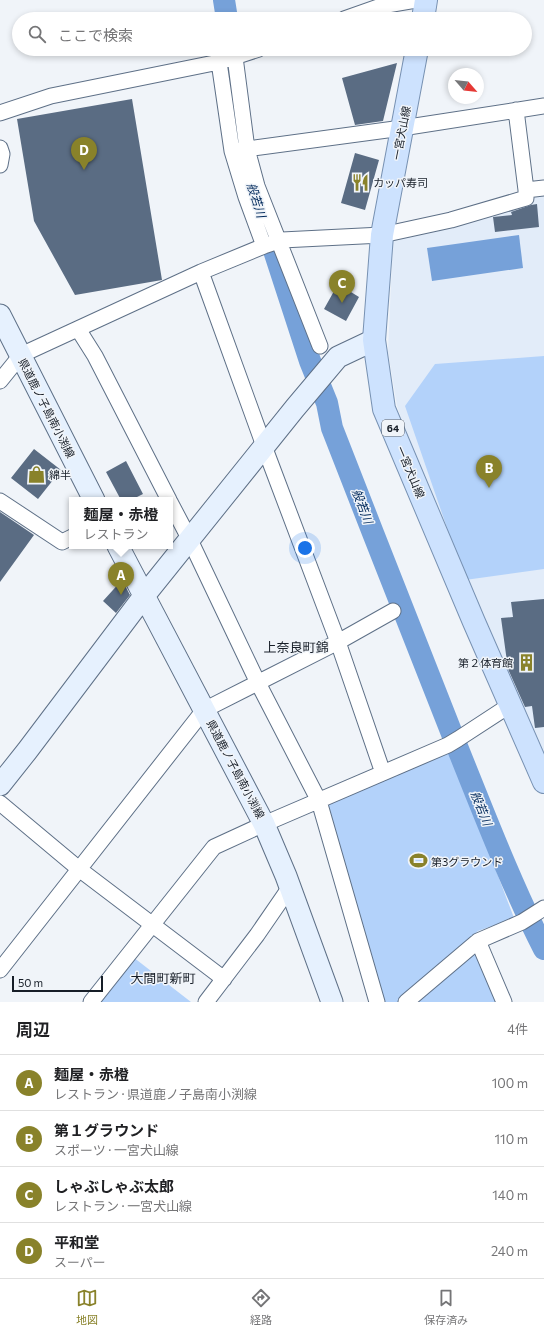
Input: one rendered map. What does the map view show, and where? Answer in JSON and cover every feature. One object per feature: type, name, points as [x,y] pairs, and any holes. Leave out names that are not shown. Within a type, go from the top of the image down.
[{"type":"main road","points":[[424,12],[426,0]]},
{"type":"main road","name":"一宮犬山線","points":[[416,56],[382,235],[374,340],[384,408],[474,622],[544,782]]},
{"type":"main road","name":"県道鹿ノ子島南小渕線","points":[[0,315],[92,497]]},
{"type":"main road","points":[[0,785],[27,752],[144,596],[264,446],[338,357],[374,340]]},
{"type":"main road","name":"県道鹿ノ子島南小渕線","points":[[120,549],[264,824],[290,887],[332,1002]]},
{"type":"street","points":[[364,12],[381,6],[416,0]]},
{"type":"street","points":[[0,113],[66,92],[219,62],[240,56]]},
{"type":"street","points":[[235,58],[247,149],[271,244]]},
{"type":"street","points":[[219,62],[232,151],[246,197],[271,244],[320,346]]},
{"type":"street","points":[[232,151],[402,128],[544,106]]},
{"type":"street","points":[[0,381],[21,355],[201,272],[271,244],[289,240],[382,235],[451,220],[526,198],[516,110]]},
{"type":"street","points":[[0,148],[2,154],[0,165]]},
{"type":"street","points":[[526,190],[544,188]]},
{"type":"street","points":[[201,272],[264,446],[338,642],[383,773]]},
{"type":"street","points":[[78,329],[95,356],[168,497]]},
{"type":"street","points":[[0,501],[62,542],[69,538]]},
{"type":"street","points":[[173,507],[258,682],[319,800],[377,1002]]},
{"type":"street","points":[[0,970],[204,710],[338,642],[393,611]]},
{"type":"street","points":[[91,1002],[214,848],[264,824],[453,742],[510,705]]},
{"type":"street","points":[[0,803],[80,869],[224,979]]},
{"type":"street","points":[[206,1002],[257,935],[290,887]]},
{"type":"street","points":[[406,1002],[478,941],[522,922],[540,911]]},
{"type":"street","points":[[478,941],[504,1002]]},
{"type":"shaded area","points":[[544,191],[544,779],[420,475],[397,406],[388,352],[393,239]]},
{"type":"shaded area","points":[[519,235],[523,268],[432,281],[427,248]]},
{"type":"shaded area","points":[[544,356],[544,569],[465,580],[405,406],[435,364]]},
{"type":"shaded area","name":"第3グラウンド","points":[[451,751],[514,918],[478,931],[398,1002],[384,1002],[327,804]]},
{"type":"shaded area","points":[[476,951],[498,1002],[414,1002]]},
{"type":"shaded area","points":[[133,957],[191,1002],[99,1002]]},
{"type":"building","points":[[397,63],[383,121],[355,125],[342,78]]},
{"type":"building","points":[[132,99],[162,280],[75,295],[34,221],[17,119]]},
{"type":"building","name":"カッパ寿司","points":[[355,153],[379,160],[365,210],[341,203]]},
{"type":"building","points":[[537,204],[539,227],[495,232],[493,217],[512,215],[511,212]]},
{"type":"building","points":[[338,284],[359,297],[346,321],[324,309]]},
{"type":"building","name":"綿半","points":[[34,449],[61,470],[38,499],[11,478]]},
{"type":"building","points":[[126,461],[143,494],[137,497],[119,497],[106,472]]},
{"type":"building","points":[[0,512],[34,535],[0,582]]},
{"type":"building","points":[[122,580],[130,595],[116,613],[103,601]]},
{"type":"building","name":"第２体育館","points":[[544,599],[544,727],[535,728],[532,706],[525,707],[508,669],[501,618],[513,617],[511,602]]},
{"type":"waterway","name":"般若川","points":[[224,0],[226,12]]},
{"type":"waterway","name":"般若川","points":[[229,56],[229,73],[238,136]]},
{"type":"waterway","name":"般若川","points":[[265,223],[310,361],[327,403],[332,428],[488,825],[520,900],[544,949]]},
{"type":"place","name":"平和堂","points":[[84,170]]},
{"type":"place","name":"カッパ寿司","points":[[360,182]]},
{"type":"place","name":"しゃぶしゃぶ太郎","points":[[342,303]]},
{"type":"place","name":"綿半","points":[[36,474]]},
{"type":"place","name":"第１グラウンド","points":[[489,488]]},
{"type":"place","name":"麺屋・赤橙","points":[[121,595]]},
{"type":"place","name":"第２体育館","points":[[526,662]]},
{"type":"place","name":"第3グラウンド","points":[[418,861]]},
{"type":"district","name":"上奈良町錦","points":[[296,647]]},
{"type":"district","name":"大間町新町","points":[[163,978]]}]
